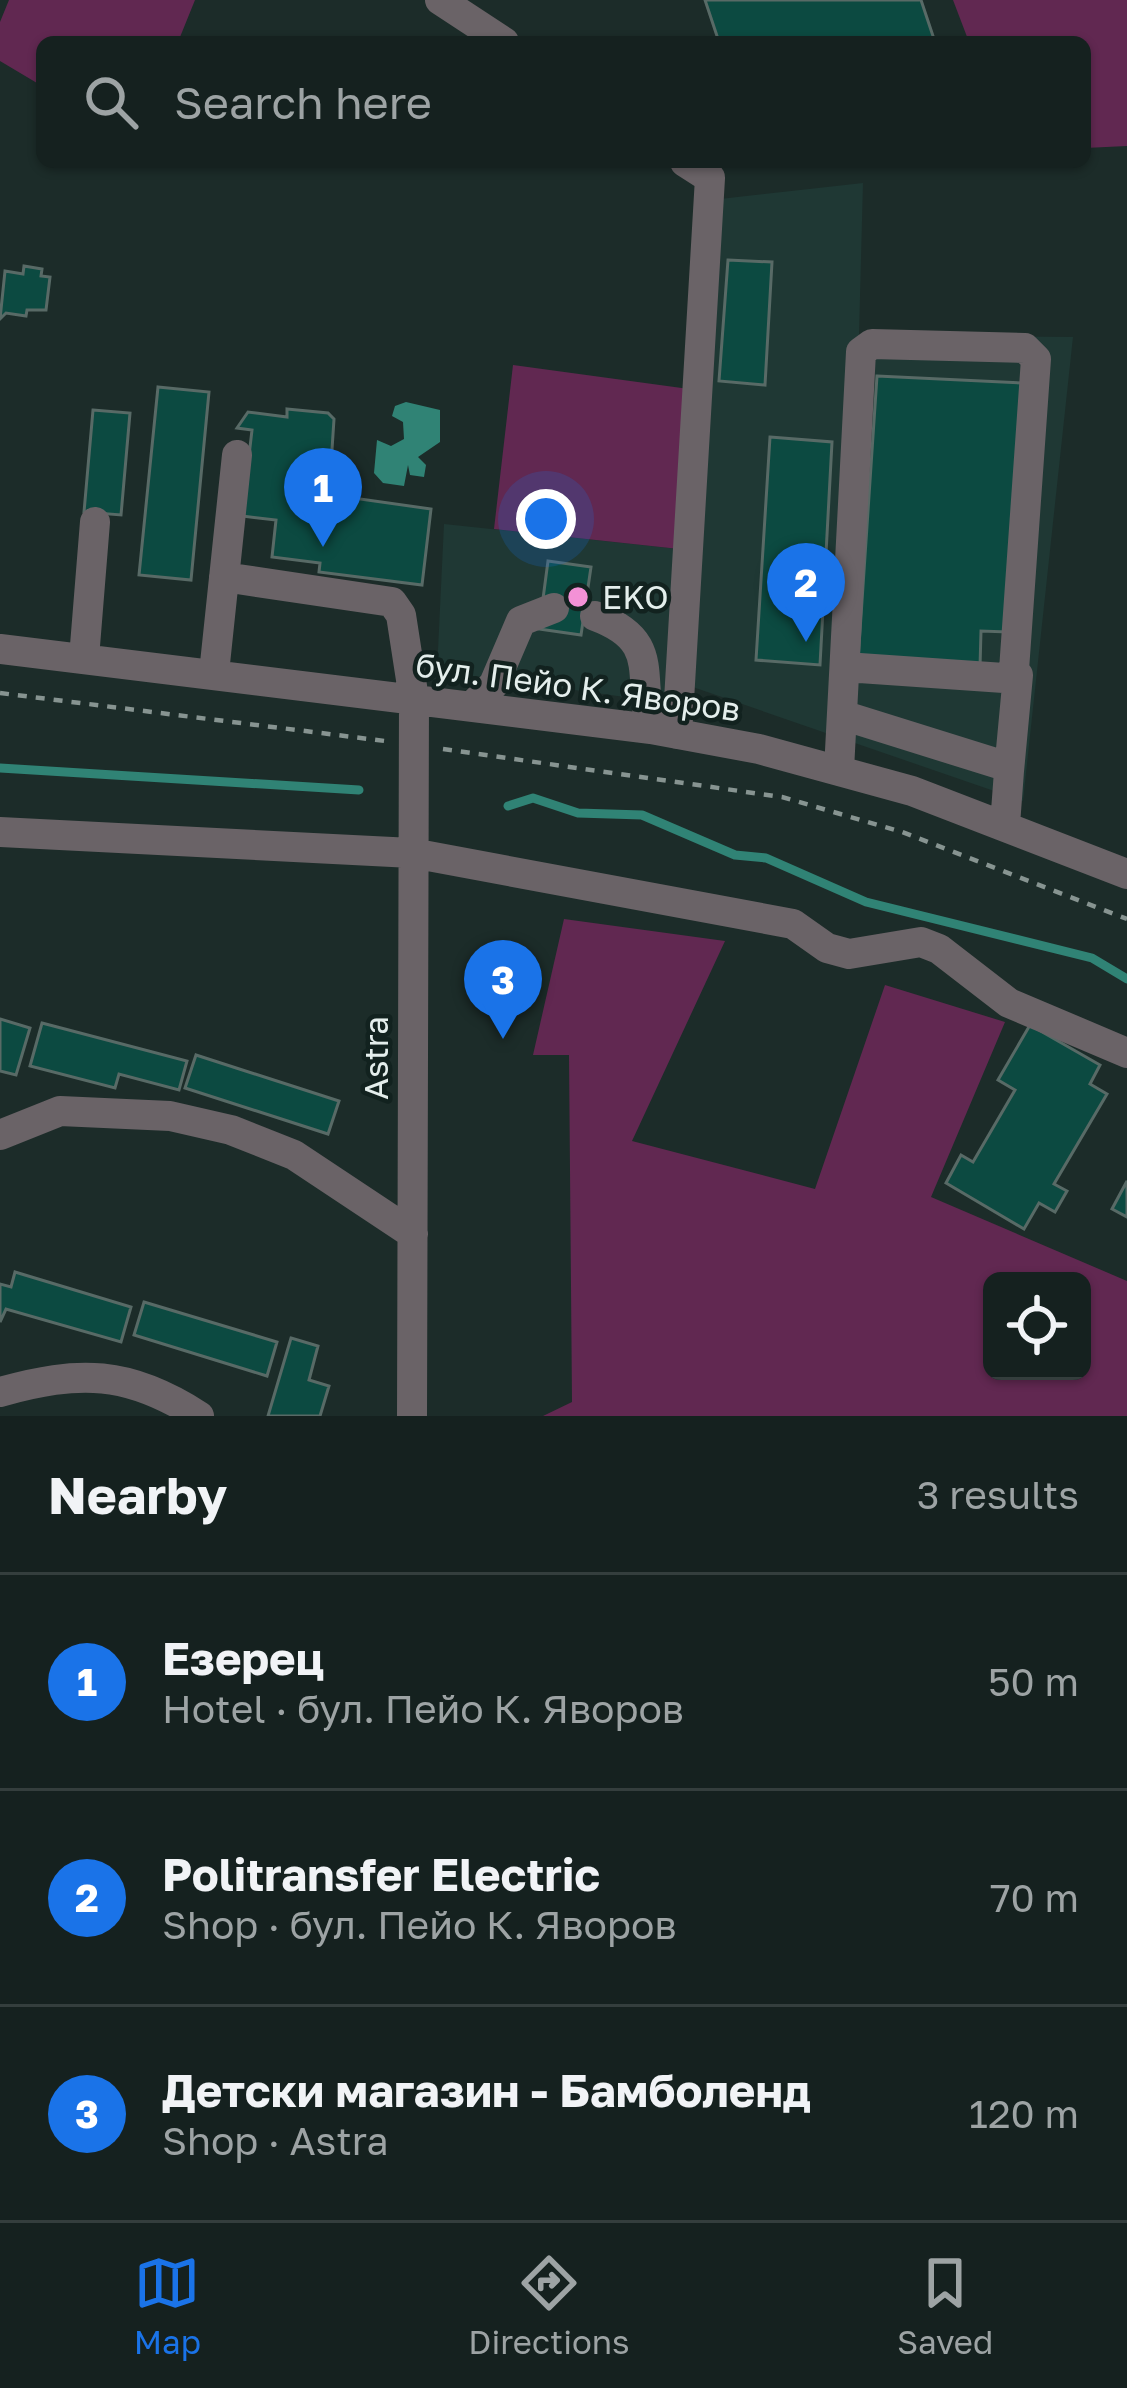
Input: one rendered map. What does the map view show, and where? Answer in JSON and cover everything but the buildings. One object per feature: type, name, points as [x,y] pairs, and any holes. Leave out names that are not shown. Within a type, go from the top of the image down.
[{"type":"street","points":[[440,0],[495,36]]},
{"type":"street","points":[[664,731],[710,178],[694,168]]},
{"type":"street","points":[[839,770],[861,352],[872,344],[1024,348],[1036,358],[1006,825]]},
{"type":"street","points":[[214,673],[237,455]]},
{"type":"street","points":[[84,658],[95,522]]},
{"type":"street","name":"Astra","points":[[224,578],[392,602],[401,615],[414,699],[412,1416]]},
{"type":"street","points":[[472,706],[494,684],[521,620],[554,608]]},
{"type":"street","points":[[595,616],[626,630],[641,647],[646,664],[642,694],[664,731]]},
{"type":"street","name":"бул. Пейо К. Яворов","points":[[0,649],[664,731],[839,770],[1006,825],[1127,874]]},
{"type":"street","points":[[845,667],[1004,678],[1014,670]]},
{"type":"street","points":[[842,715],[1009,772]]},
{"type":"street","points":[[0,832],[412,853],[793,924],[827,948],[849,954],[921,942],[939,949],[1009,1003],[1127,1053]]},
{"type":"street","points":[[0,1135],[60,1111],[170,1116],[231,1130],[294,1155],[412,1234]]},
{"type":"street","points":[[0,1392],[65,1376],[104,1375],[146,1387],[199,1416]]},
{"type":"path","points":[[0,693],[782,797],[902,832],[1127,919]]},
{"type":"shaded area","points":[[9,0],[195,0],[180,36],[36,36],[36,82],[0,61],[0,22]]},
{"type":"shaded area","points":[[953,0],[1127,0],[1127,146],[1091,148],[1091,36],[967,36]]},
{"type":"shaded area","points":[[863,183],[859,335],[1073,337],[1023,801],[687,685],[711,200]]},
{"type":"shaded area","points":[[513,365],[689,389],[679,549],[494,529]]},
{"type":"shaded area","points":[[406,402],[440,410],[440,442],[418,457],[426,465],[424,477],[410,475],[408,465],[404,486],[383,483],[374,473],[377,440],[391,446],[404,439],[403,422],[392,416],[395,406]]},
{"type":"shaded area","points":[[444,524],[679,549],[668,703],[437,671]]},
{"type":"shaded area","points":[[564,919],[725,941],[632,1141],[815,1189],[885,985],[1005,1022],[931,1197],[1127,1281],[1127,1416],[543,1416],[572,1402],[569,1055],[533,1055]]},
{"type":"waterway","points":[[0,768],[359,790]]},
{"type":"waterway","points":[[508,806],[533,798],[578,813],[642,815],[735,855],[766,858],[866,902],[1092,958],[1127,979]]},
{"type":"place","name":"Езерец","points":[[323,547]]},
{"type":"place","name":"EKO","points":[[578,597]]},
{"type":"place","name":"Politransfer Electric","points":[[806,642]]},
{"type":"place","name":"Детски магазин - Бамболенд","points":[[503,1039]]}]
